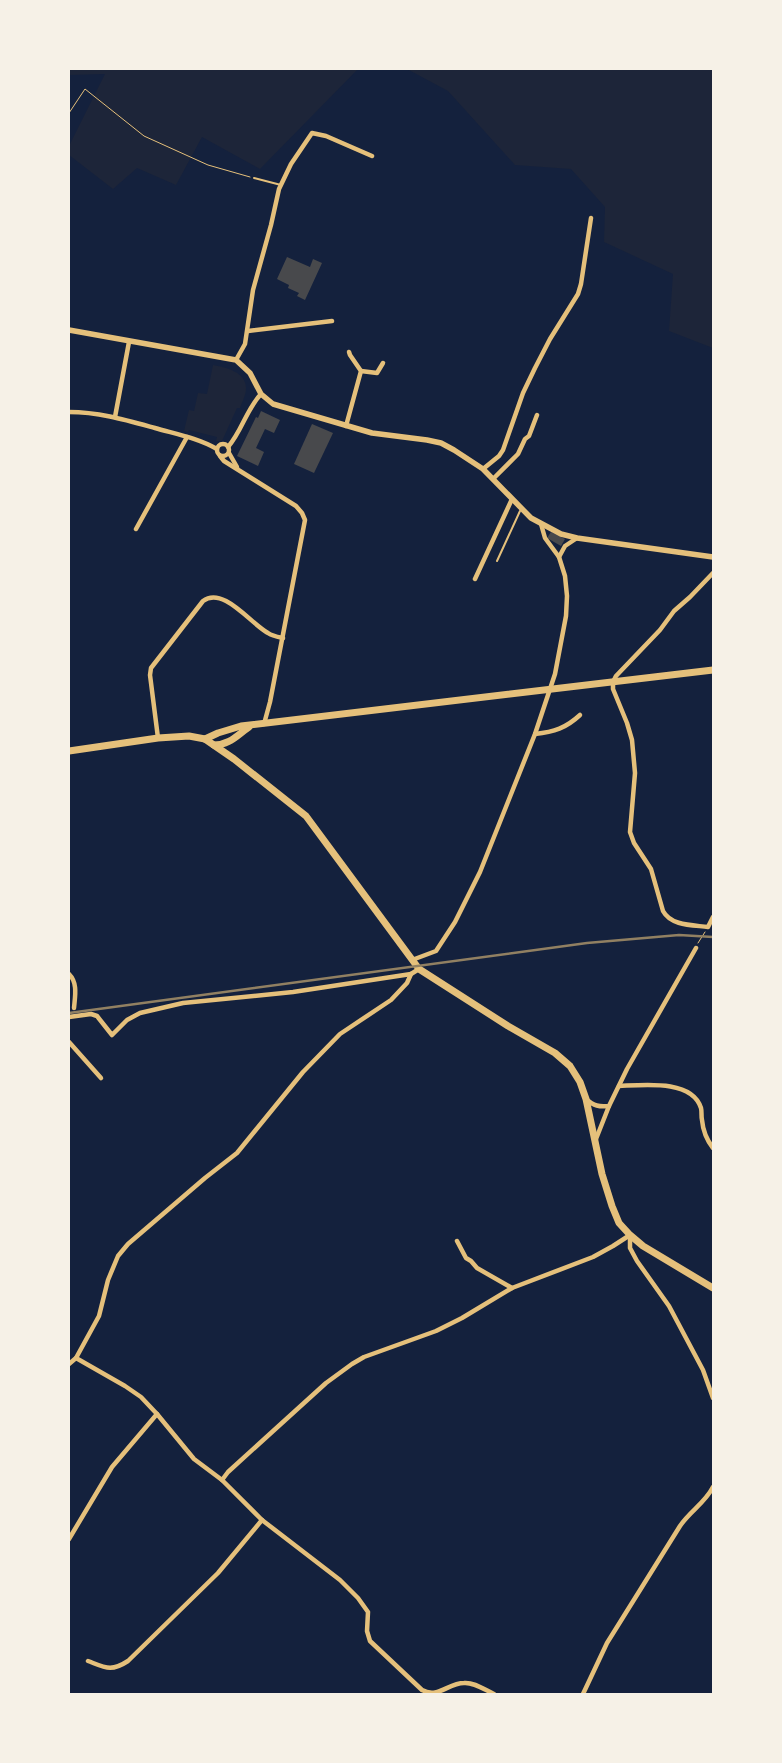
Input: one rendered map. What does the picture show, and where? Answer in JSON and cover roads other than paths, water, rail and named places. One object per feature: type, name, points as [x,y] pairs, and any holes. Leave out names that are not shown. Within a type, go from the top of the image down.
[{"type":"main road","points":[[69,330],[236,360],[250,373],[261,394],[273,404],[372,433],[441,443],[482,469],[531,518],[561,534],[577,538],[713,557]]},
{"type":"main road","points":[[69,751],[158,738],[208,737],[230,729],[264,724],[713,670]]},
{"type":"main road","points":[[214,745],[223,745],[234,739],[249,726]]},
{"type":"main road","points":[[223,745],[230,729]]},
{"type":"main road","points":[[208,737],[223,745],[230,755]]},
{"type":"main road","points":[[208,737],[214,745],[230,755],[306,816],[419,969],[508,1026],[555,1053],[570,1066],[580,1082],[586,1099],[602,1174],[612,1206],[620,1223],[643,1246],[713,1288]]},
{"type":"main road","points":[[230,755],[234,739]]},
{"type":"street","points":[[236,360],[246,344],[253,290],[281,185],[291,164],[312,133],[326,136],[372,156]]},
{"type":"street","points":[[482,469],[499,456],[503,450],[523,393],[535,368],[550,339],[578,294],[583,274],[591,218]]},
{"type":"street","points":[[248,331],[332,321]]},
{"type":"street","points":[[115,418],[129,342]]},
{"type":"street","points":[[349,352],[361,372]]},
{"type":"street","points":[[361,372],[377,373],[383,363]]},
{"type":"street","points":[[346,426],[361,372]]},
{"type":"street","points":[[228,447],[236,438],[250,407],[261,394]]},
{"type":"street","points":[[69,412],[96,413],[208,444],[217,450],[224,461],[296,506],[302,513],[305,520],[264,724]]},
{"type":"street","points":[[493,479],[518,454],[525,439],[529,436],[538,415]]},
{"type":"street","points":[[136,529],[187,437]]},
{"type":"street","points":[[217,450],[223,444],[228,447]]},
{"type":"street","points":[[228,447],[229,453],[238,468]]},
{"type":"street","points":[[220,456],[226,456],[229,453]]},
{"type":"street","points":[[475,579],[512,499]]},
{"type":"street","points":[[412,960],[436,951],[455,922],[480,872],[535,734],[550,690],[566,616],[566,586],[559,557],[545,538],[541,524]]},
{"type":"street","points":[[559,557],[565,546],[577,538]]},
{"type":"street","points":[[713,573],[674,611],[660,630],[616,676],[613,682],[613,689],[632,740],[635,773],[630,832],[634,843],[651,868],[656,890],[666,916],[671,921],[708,927],[713,917]]},
{"type":"street","points":[[158,738],[150,675],[151,668],[203,601],[210,597],[222,598],[267,633],[282,638]]},
{"type":"street","points":[[535,734],[552,732],[573,722],[580,715]]},
{"type":"street","points":[[596,1142],[609,1106],[619,1086],[657,1014],[696,948]]},
{"type":"street","points":[[69,1017],[90,1014],[97,1016],[112,1035],[127,1020],[140,1013],[183,1003],[293,992],[410,974],[419,969]]},
{"type":"street","points":[[69,974],[75,984],[74,1008]]},
{"type":"street","points":[[69,1364],[76,1358],[99,1316],[108,1280],[118,1256],[128,1244],[237,1153],[303,1072],[327,1046],[354,1023],[390,1000],[406,983],[410,974]]},
{"type":"street","points":[[69,1042],[101,1078]]},
{"type":"street","points":[[619,1086],[668,1087],[680,1089],[696,1097],[701,1109],[704,1135],[713,1148]]},
{"type":"street","points":[[586,1099],[592,1105],[609,1106]]},
{"type":"street","points":[[222,1480],[228,1472],[326,1383],[347,1367],[364,1357],[454,1323],[512,1288],[593,1257],[630,1235]]},
{"type":"street","points":[[630,1235],[630,1248],[669,1306],[702,1370],[713,1398]]},
{"type":"street","points":[[457,1241],[466,1258],[472,1261],[478,1268],[512,1288]]},
{"type":"street","points":[[76,1358],[141,1397],[194,1459],[222,1480],[262,1520],[340,1580],[358,1598],[368,1612],[367,1631],[370,1641],[422,1690],[433,1694],[463,1683],[469,1683],[494,1694]]},
{"type":"street","points":[[69,1539],[112,1467],[157,1414]]},
{"type":"street","points":[[583,1694],[607,1643],[680,1526],[687,1515],[704,1502],[713,1487]]},
{"type":"street","points":[[88,1661],[113,1669],[128,1661],[218,1574],[262,1520]]},
{"type":"lane","points":[[254,178],[281,185]]},
{"type":"lane","points":[[497,561],[521,508]]},
{"type":"railway","points":[[69,1013],[587,943],[679,935],[713,937]]}]
